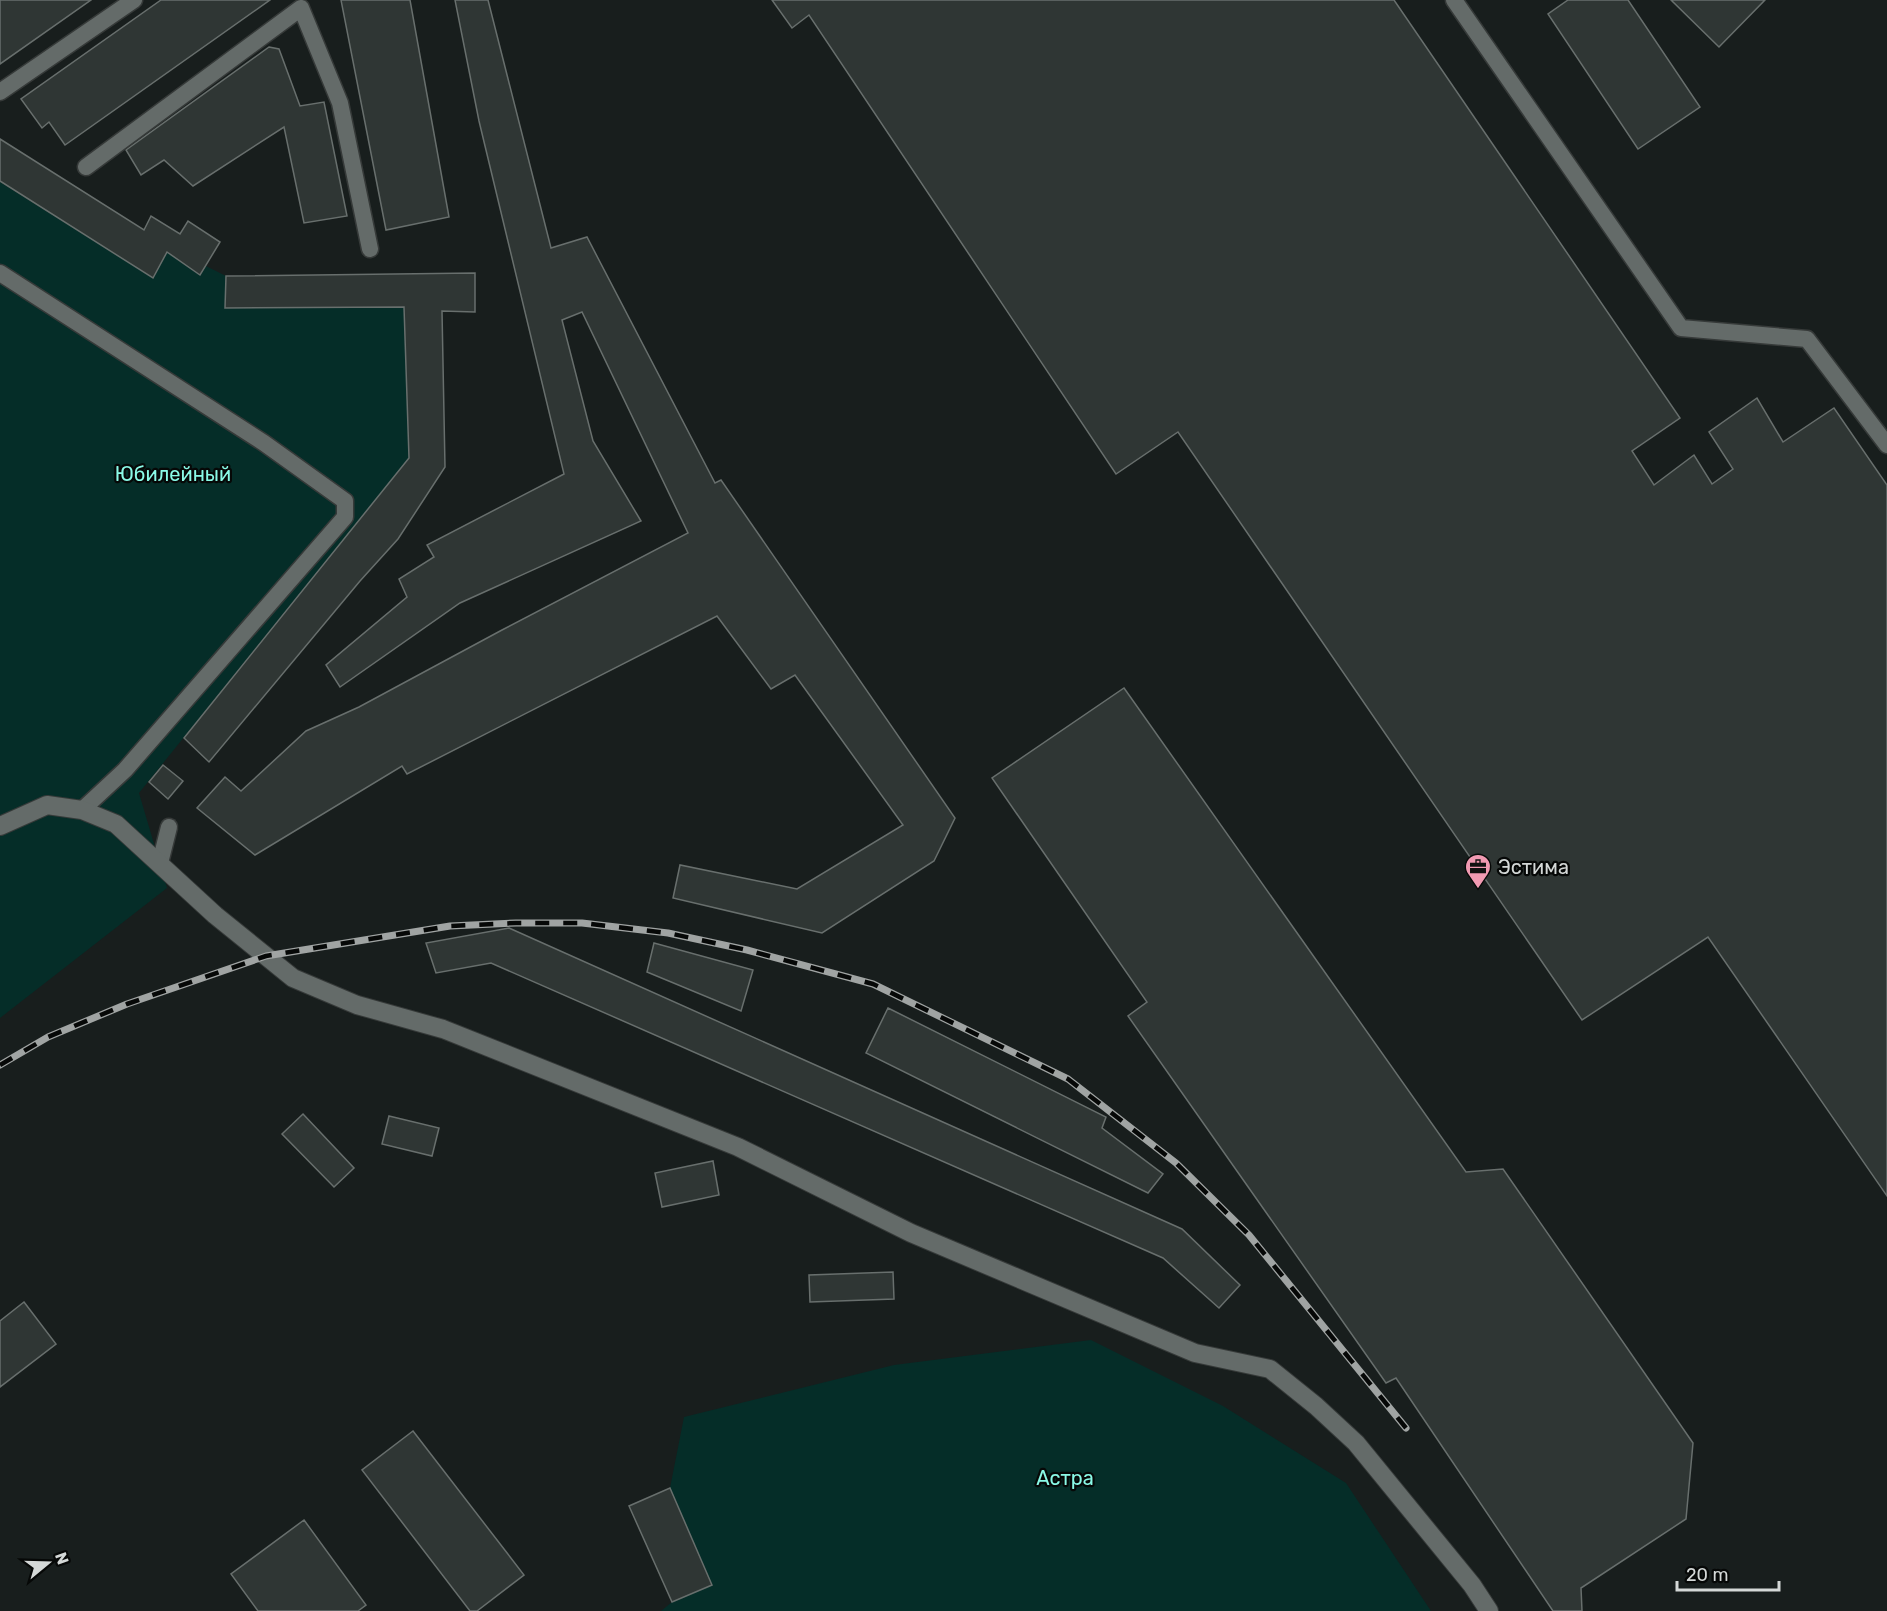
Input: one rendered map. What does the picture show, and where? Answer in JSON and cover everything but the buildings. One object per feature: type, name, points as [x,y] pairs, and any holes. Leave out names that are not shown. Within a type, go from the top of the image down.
[{"type":"street","points":[[0,826],[47,805],[82,810],[116,824],[215,915],[293,978],[357,1005],[443,1029],[738,1147],[911,1233],[1195,1353],[1269,1369],[1316,1406],[1356,1443],[1472,1585],[1489,1611]]},
{"type":"lane","points":[[0,92],[134,0]]},
{"type":"lane","points":[[1454,0],[1681,328],[1807,339],[1887,446]]},
{"type":"lane","points":[[86,167],[301,8],[340,103],[370,249]]},
{"type":"lane","points":[[0,273],[264,443],[345,501],[345,517],[125,770],[82,810]]},
{"type":"lane","points":[[160,863],[169,827]]},
{"type":"green space","name":"Юбилейный","points":[[0,182],[153,278],[167,252],[200,275],[206,266],[226,276],[225,308],[404,307],[409,458],[139,793],[167,888],[0,1018]]},
{"type":"green space","name":"Астра","points":[[1091,1340],[1223,1406],[1346,1483],[1431,1611],[661,1611],[672,1602],[712,1585],[670,1488],[684,1417],[894,1365]]},
{"type":"railway","points":[[0,1065],[48,1037],[127,1004],[266,956],[450,926],[582,923],[668,933],[747,950],[873,984],[1068,1079],[1176,1163],[1249,1235],[1406,1428]]},
{"type":"place","name":"Эстима","points":[[1478,890]]}]
